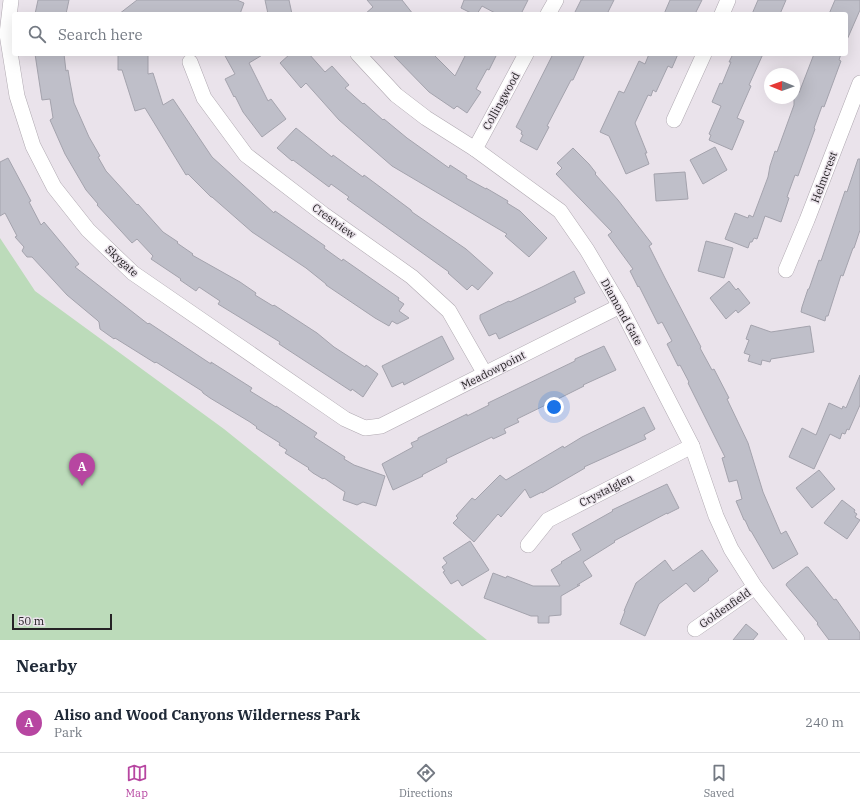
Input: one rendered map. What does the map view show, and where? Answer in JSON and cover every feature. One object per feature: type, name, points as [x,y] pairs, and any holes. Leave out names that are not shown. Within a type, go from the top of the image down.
[{"type":"street","name":"Skygate","points":[[11,0],[7,34],[18,96],[33,146],[54,187],[88,230],[133,273],[345,419],[365,428]]},
{"type":"street","points":[[549,12],[556,0]]},
{"type":"street","points":[[723,12],[728,0]]},
{"type":"street","name":"Diamond Gate","points":[[360,56],[396,95],[426,118],[475,149],[560,210],[587,250],[620,306],[692,446],[716,516],[728,542],[755,587],[798,640]]},
{"type":"street","name":"Collingwood","points":[[475,149],[525,56]]},
{"type":"street","points":[[674,120],[703,56]]},
{"type":"street","name":"Crestview","points":[[190,62],[204,98],[246,155],[323,214],[412,277],[449,311],[486,374]]},
{"type":"street","name":"Helmcrest","points":[[786,270],[860,83]]},
{"type":"street","name":"Meadowpoint","points":[[365,428],[381,426],[620,306]]},
{"type":"street","name":"Crystalglen","points":[[528,545],[548,520],[692,446]]},
{"type":"street","name":"Goldenfield","points":[[694,629],[755,587]]},
{"type":"green space","points":[[0,238],[35,291],[224,429],[487,640],[0,640]]},
{"type":"building","points":[[38,0],[69,0],[66,12],[35,12]]},
{"type":"building","points":[[137,0],[237,0],[244,3],[241,12],[122,12]]},
{"type":"building","points":[[265,0],[289,0],[292,12],[268,12]]},
{"type":"building","points":[[367,0],[402,0],[411,12],[367,12],[373,7]]},
{"type":"building","points":[[464,0],[528,0],[522,12],[493,12],[482,6],[478,12],[469,12],[461,8]]},
{"type":"building","points":[[581,0],[614,0],[608,12],[575,12]]},
{"type":"building","points":[[670,0],[702,0],[696,12],[665,12]]},
{"type":"building","points":[[758,0],[786,0],[781,12],[753,12]]},
{"type":"building","points":[[835,0],[860,0],[860,10],[848,37],[848,12],[830,12]]},
{"type":"building","points":[[35,56],[64,56],[66,71],[68,70],[74,103],[89,137],[100,156],[98,157],[106,171],[163,232],[178,242],[177,243],[193,254],[192,255],[240,282],[256,293],[255,295],[273,306],[274,305],[317,333],[334,347],[365,367],[366,365],[378,374],[363,397],[352,389],[351,391],[279,344],[280,342],[218,304],[220,301],[199,287],[196,291],[180,280],[181,279],[151,259],[153,256],[137,239],[132,243],[97,205],[98,204],[86,190],[65,154],[50,120],[53,118],[50,99],[42,100]]},
{"type":"building","points":[[118,56],[148,56],[148,74],[153,73],[163,105],[173,99],[212,157],[274,213],[275,211],[325,246],[324,248],[342,261],[343,259],[399,298],[398,300],[404,304],[399,311],[409,318],[397,324],[392,321],[389,326],[326,285],[306,268],[252,232],[211,197],[188,174],[186,175],[145,108],[135,111],[122,70],[118,70]]},
{"type":"building","points":[[225,56],[261,56],[249,63],[268,101],[271,99],[286,119],[262,137],[243,112],[225,79],[235,74]]},
{"type":"building","points":[[288,56],[311,56],[325,72],[332,66],[349,85],[345,88],[383,120],[384,119],[407,138],[449,168],[450,165],[467,176],[466,178],[508,201],[507,203],[520,211],[547,238],[529,257],[505,236],[507,234],[392,166],[339,120],[306,83],[301,88],[280,63]]},
{"type":"building","points":[[394,56],[435,56],[455,76],[465,56],[496,56],[489,70],[487,69],[476,89],[481,92],[467,113],[457,106],[454,109],[429,92]]},
{"type":"building","points":[[552,56],[584,56],[573,80],[571,80],[547,126],[549,127],[537,150],[520,141],[523,135],[521,134],[522,131],[516,127]]},
{"type":"building","points":[[648,56],[677,56],[672,68],[668,66],[656,92],[653,90],[651,96],[648,95],[635,123],[647,153],[645,153],[649,164],[626,174],[609,136],[600,132],[619,91],[624,93],[639,61],[645,64]]},
{"type":"building","points":[[732,56],[762,56],[749,85],[751,86],[737,118],[744,121],[732,150],[709,140],[711,135],[709,134],[721,106],[712,102],[720,83],[722,84],[731,62],[729,62]]},
{"type":"building","points":[[813,56],[840,56],[839,60],[841,61],[824,107],[822,106],[798,176],[795,175],[787,197],[789,198],[781,222],[765,216],[757,239],[754,238],[752,242],[750,242],[748,248],[725,239],[735,213],[748,218],[749,215],[753,217],[768,177],[775,151],[777,152],[794,105],[800,104],[800,90]]},
{"type":"building","points":[[296,128],[332,157],[333,155],[363,177],[364,175],[412,212],[466,249],[493,273],[478,290],[472,285],[467,290],[448,273],[449,272],[347,199],[349,197],[331,184],[329,187],[293,160],[292,161],[277,148]]},
{"type":"building","points":[[715,147],[727,170],[703,184],[690,160]]},
{"type":"building","points":[[573,148],[589,164],[596,173],[595,174],[618,200],[652,244],[649,246],[701,347],[700,348],[712,370],[714,369],[729,398],[727,399],[748,443],[763,492],[781,534],[786,531],[798,554],[773,569],[744,520],[736,501],[742,499],[737,480],[729,482],[722,458],[725,457],[688,383],[689,382],[680,365],[678,366],[667,344],[672,341],[662,322],[658,324],[630,271],[633,269],[608,235],[612,232],[556,174],[562,168],[557,163]]},
{"type":"building","points":[[8,158],[31,201],[29,202],[41,225],[44,222],[79,264],[75,267],[148,324],[149,323],[211,364],[211,362],[252,388],[250,391],[317,433],[314,437],[345,457],[344,459],[354,465],[385,476],[376,506],[363,502],[357,505],[343,500],[345,492],[324,478],[323,479],[313,473],[308,469],[309,468],[285,453],[287,450],[279,445],[280,443],[256,428],[257,427],[250,422],[210,398],[202,391],[156,362],[155,363],[115,338],[114,339],[100,329],[99,322],[97,320],[67,295],[32,257],[27,257],[22,251],[24,247],[15,237],[17,236],[5,213],[0,216],[0,162]]},
{"type":"building","points":[[858,159],[860,159],[860,230],[843,276],[841,275],[825,321],[801,312],[802,307],[819,260],[821,261],[845,191],[847,192]]},
{"type":"building","points":[[685,172],[688,199],[656,201],[654,174]]},
{"type":"building","points":[[706,241],[733,248],[724,278],[698,271]]},
{"type":"building","points":[[574,271],[585,293],[574,298],[576,302],[499,339],[496,333],[489,336],[480,319],[480,315]]},
{"type":"building","points":[[729,281],[736,290],[738,288],[750,303],[738,313],[736,310],[726,319],[710,298]]},
{"type":"building","points":[[751,325],[771,332],[810,326],[814,352],[771,359],[770,362],[762,360],[761,365],[748,361],[750,355],[744,353],[749,340],[746,339]]},
{"type":"building","points":[[442,336],[454,359],[404,385],[403,382],[392,387],[382,366]]},
{"type":"building","points":[[604,346],[616,370],[517,419],[519,422],[504,429],[506,433],[493,439],[492,437],[446,459],[447,462],[422,475],[423,476],[393,490],[382,464],[413,447],[411,443],[418,440],[418,438],[467,414],[467,416],[489,405],[488,403]]},
{"type":"building","points":[[860,375],[860,405],[849,430],[847,429],[845,434],[842,433],[840,439],[830,434],[814,469],[789,457],[802,428],[816,435],[829,403],[842,409],[843,406],[846,408]]},
{"type":"building","points":[[644,407],[655,429],[644,435],[646,439],[584,467],[585,468],[542,493],[530,498],[525,489],[501,517],[498,514],[474,542],[453,523],[458,518],[456,516],[472,498],[475,500],[500,475],[506,480],[563,446],[564,448],[582,437]]},
{"type":"building","points":[[819,470],[835,489],[812,508],[796,488]]},
{"type":"building","points":[[667,484],[679,508],[614,541],[615,542],[583,562],[592,576],[561,596],[561,615],[549,616],[549,623],[538,623],[538,616],[531,616],[484,598],[493,573],[506,578],[507,576],[533,586],[560,586],[551,570],[581,550],[572,534],[613,511],[612,510]]},
{"type":"building","points":[[842,500],[855,510],[854,512],[857,514],[855,517],[860,520],[847,539],[824,523]]},
{"type":"building","points":[[470,541],[489,570],[462,586],[458,580],[451,584],[443,572],[445,571],[442,567],[447,563],[443,558]]},
{"type":"building","points":[[702,550],[718,571],[708,579],[709,580],[694,592],[686,583],[659,604],[645,636],[620,624],[636,583],[665,560],[673,571]]},
{"type":"building","points":[[806,567],[808,567],[834,600],[836,599],[860,633],[860,640],[829,640],[817,624],[818,623],[786,585]]},
{"type":"building","points":[[746,624],[758,634],[753,640],[733,640]]},
{"type":"place","name":"Aliso and Wood Canyons Wilderness Park","points":[[82,486]]}]
